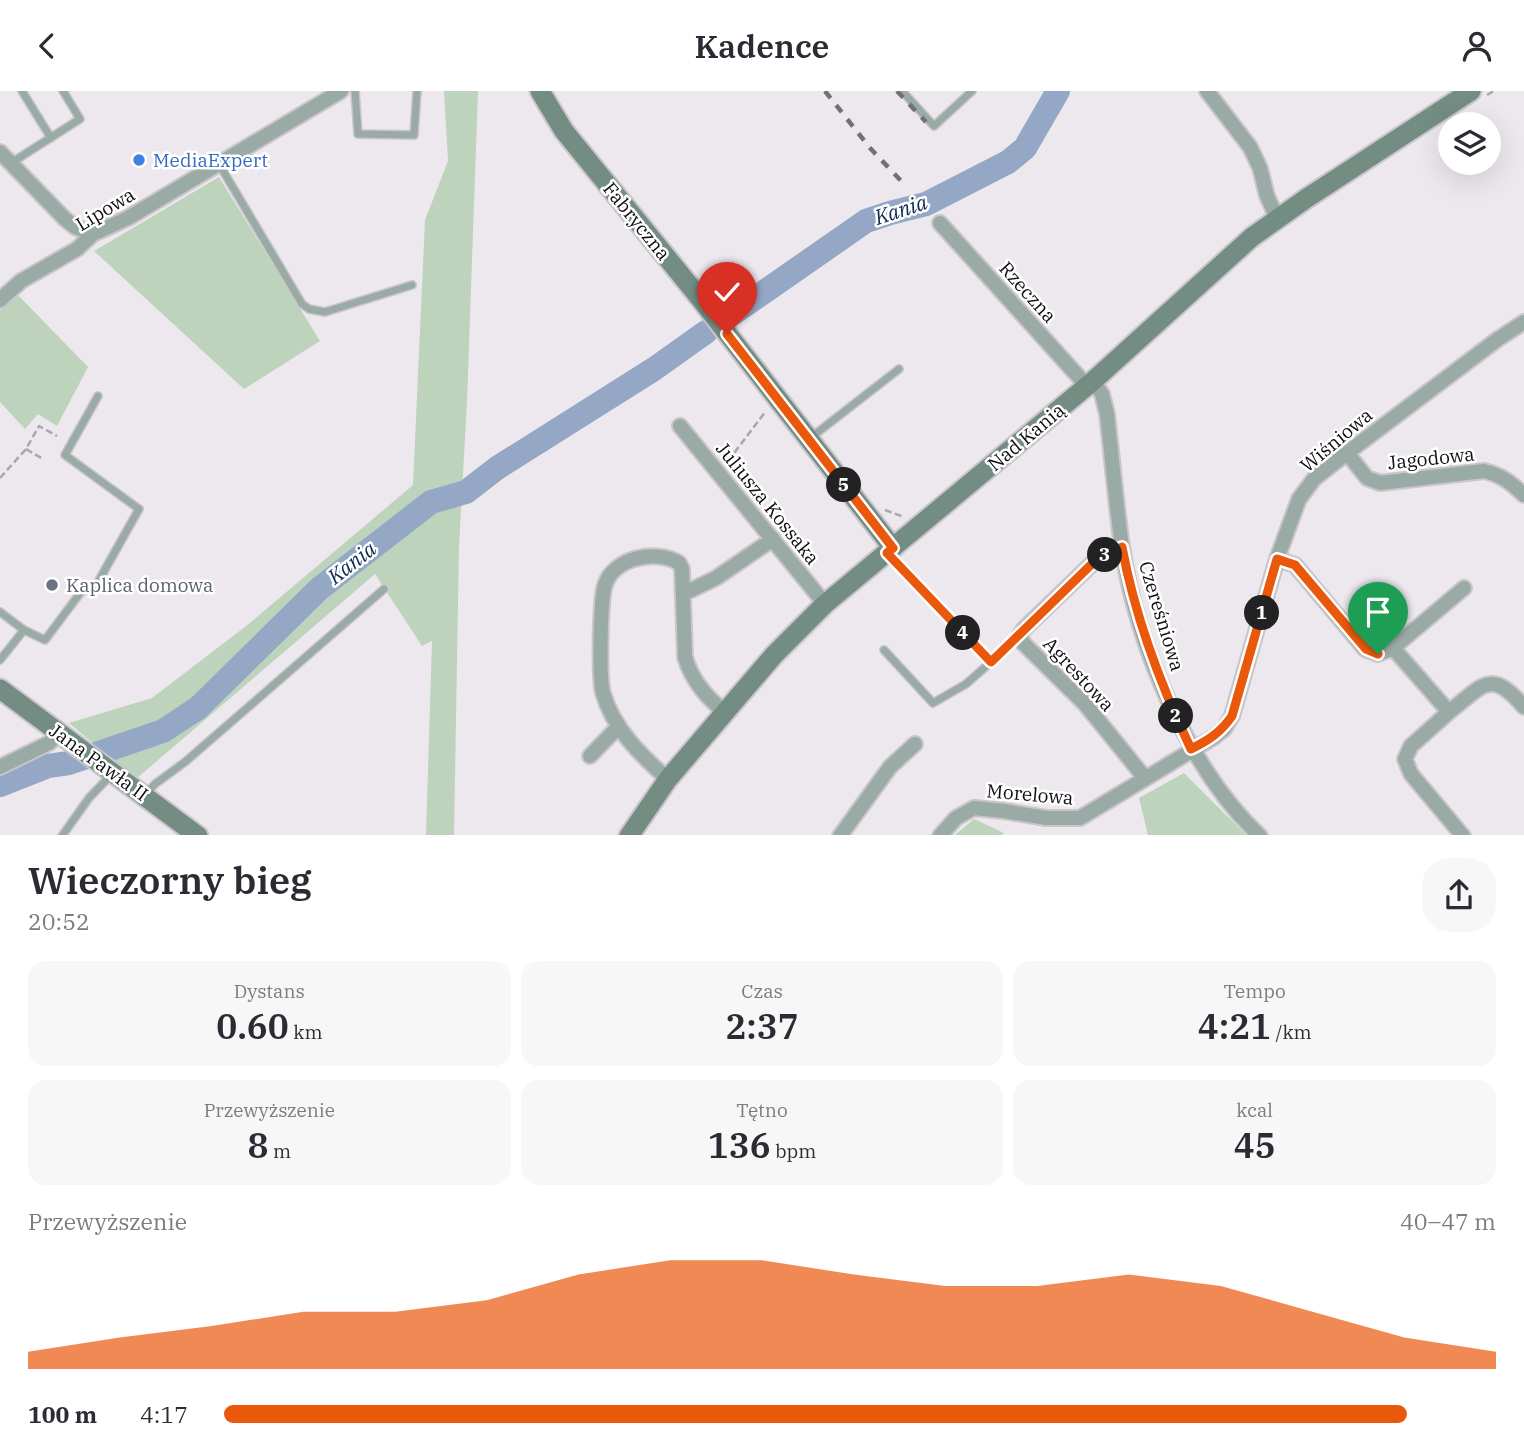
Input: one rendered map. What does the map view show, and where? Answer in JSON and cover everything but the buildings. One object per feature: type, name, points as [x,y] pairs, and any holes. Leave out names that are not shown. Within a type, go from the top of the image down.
[{"type":"street","name":"Fabryczna","points":[[540,91],[564,131],[703,302],[890,550]]},
{"type":"street","points":[[1207,91],[1250,147],[1277,218]]},
{"type":"street","name":"Nad Kanią","points":[[629,835],[668,779],[724,712],[825,604],[1090,383],[1229,257],[1277,218],[1471,91]]},
{"type":"street","name":"Lipowa","points":[[0,300],[21,281],[77,249],[93,234],[128,218],[339,92]]},
{"type":"street","points":[[5,157],[65,219],[75,227],[93,234]]},
{"type":"street","name":"Rzeczna","points":[[940,223],[1090,383]]},
{"type":"street","name":"Wiśniowa","points":[[1191,749],[1224,729],[1232,716],[1277,559],[1299,499],[1314,479],[1524,322]]},
{"type":"street","name":"Czereśniowa","points":[[1090,383],[1102,394],[1107,414],[1122,547],[1135,607],[1148,647],[1191,749],[1242,819],[1260,835]]},
{"type":"street","name":"Juliusza Kossaka","points":[[680,426],[825,604]]},
{"type":"street","name":"Jagodowa","points":[[1347,453],[1367,478],[1380,483],[1484,471],[1498,474],[1510,481],[1524,495]]},
{"type":"street","points":[[683,594],[716,578],[773,539]]},
{"type":"street","name":"Agrestowa","points":[[1122,547],[1098,558],[1020,635],[1023,643],[1085,704],[1145,778]]},
{"type":"street","points":[[668,779],[619,726],[608,707],[601,681],[606,582],[618,569],[629,562],[661,555],[679,563],[682,569],[685,657],[696,684],[724,712]]},
{"type":"street","points":[[1277,559],[1295,565],[1366,649],[1378,654],[1393,648],[1464,588]]},
{"type":"street","points":[[1393,648],[1449,712]]},
{"type":"street","points":[[1463,835],[1411,774],[1405,759],[1411,746],[1485,684],[1493,683],[1509,689],[1524,707]]},
{"type":"street","name":"Jana Pawła II","points":[[0,689],[198,835]]},
{"type":"street","points":[[590,756],[619,726]]},
{"type":"street","points":[[0,767],[49,743],[59,732]]},
{"type":"street","points":[[840,835],[890,767],[915,744]]},
{"type":"street","name":"Morelowa","points":[[940,835],[956,818],[974,808],[1046,818],[1080,818],[1191,749]]},
{"type":"lane","points":[[22,91],[51,138]]},
{"type":"lane","points":[[5,157],[51,138],[80,119],[63,91]]},
{"type":"lane","points":[[355,91],[358,134],[414,135],[417,91]]},
{"type":"lane","points":[[902,91],[934,126],[972,91]]},
{"type":"lane","points":[[219,163],[302,304],[309,309],[325,312],[412,285]]},
{"type":"lane","points":[[809,440],[899,369]]},
{"type":"lane","points":[[0,612],[24,630],[45,640],[81,592],[99,582],[139,509],[65,455],[98,396]]},
{"type":"lane","points":[[890,550],[991,662]]},
{"type":"lane","points":[[145,796],[155,784],[185,762],[384,589]]},
{"type":"lane","points":[[0,660],[24,630]]},
{"type":"lane","points":[[884,650],[933,703],[966,684],[1020,635]]},
{"type":"lane","points":[[62,835],[110,769]]},
{"type":"path","points":[[719,473],[771,406]]},
{"type":"path","points":[[0,478],[26,449],[39,426],[57,436]]},
{"type":"path","points":[[26,449],[43,459]]},
{"type":"green space","points":[[444,91],[478,91],[459,546],[454,835],[426,835],[432,641],[422,646],[375,574],[136,779],[69,723],[152,698],[250,623],[413,485],[425,220],[448,161]]},
{"type":"green space","points":[[219,177],[320,341],[244,389],[94,251]]},
{"type":"green space","points":[[16,293],[88,367],[57,426],[38,414],[25,429],[0,402],[0,310]]},
{"type":"green space","points":[[1184,773],[1246,835],[1148,835],[1139,798]]},
{"type":"green space","points":[[974,819],[1004,833],[955,835]]},
{"type":"waterway","name":"Kania","points":[[728,317],[866,221],[926,204],[1008,162],[1025,148],[1058,91]]},
{"type":"waterway","name":"Kania","points":[[0,785],[48,766],[69,763],[163,731],[198,708],[319,589],[431,502],[466,492],[497,468],[654,369],[706,332]]},
{"type":"railway","points":[[825,91],[870,148],[905,185]]},
{"type":"railway","points":[[897,91],[926,122]]},
{"type":"place","name":"MediaExpert","points":[[139,160]]},
{"type":"place","name":"Kaplica domowa","points":[[52,585]]},
{"type":"route","points":[[727,334],[893,548],[887,553],[991,662],[1098,558],[1122,547],[1135,607],[1148,647],[1191,749],[1224,729],[1232,716],[1277,559],[1295,565],[1366,649],[1378,654]]}]
